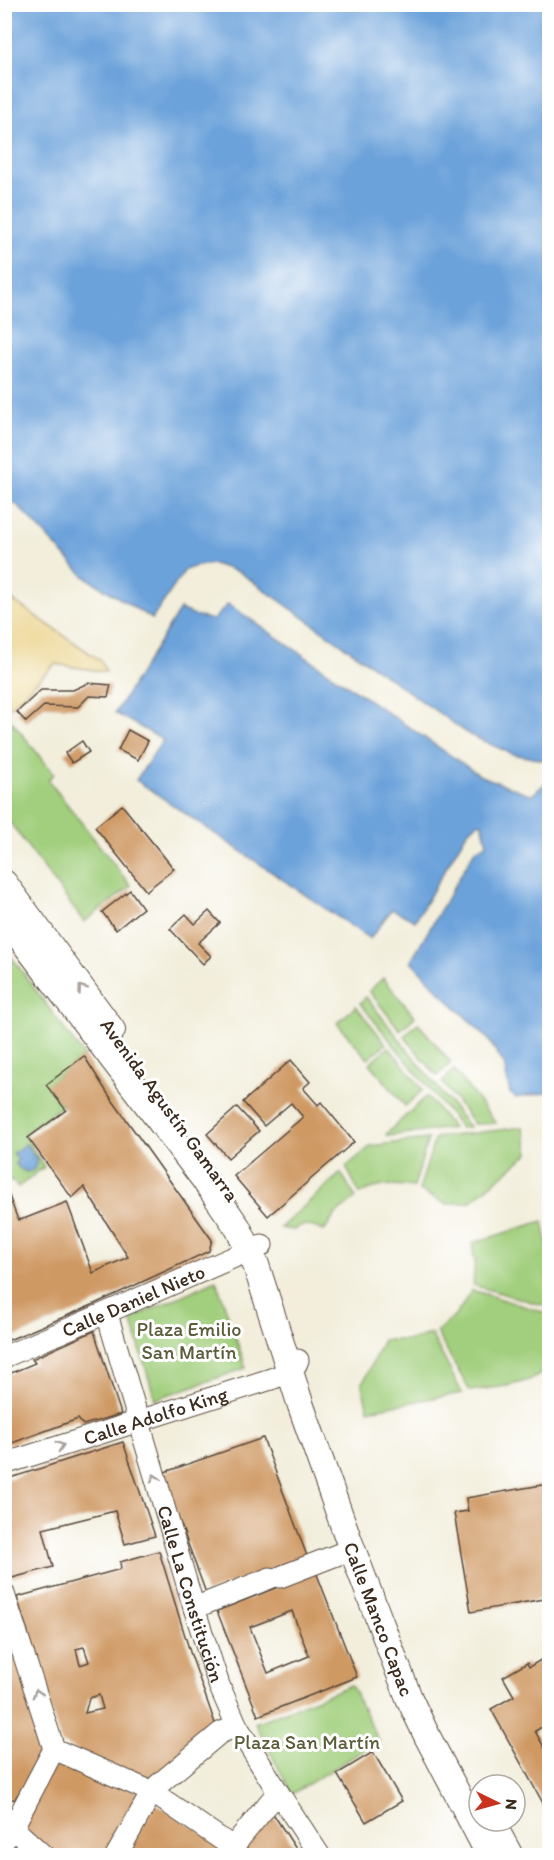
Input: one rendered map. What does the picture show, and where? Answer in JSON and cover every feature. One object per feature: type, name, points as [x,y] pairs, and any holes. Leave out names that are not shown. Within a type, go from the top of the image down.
[{"type":"main road","name":"Avenida Agustín Gamarra","points":[[4,882],[243,1211],[256,1248],[262,1285],[294,1364]]},
{"type":"main road","name":"Avenida Agustín Gamarra","points":[[4,916],[256,1248]]},
{"type":"main road","name":"Calle Manco Capac","points":[[294,1364],[352,1549],[409,1698],[490,1856]]},
{"type":"main road","name":"Calle Manco Capac","points":[[294,1364],[412,1666],[438,1728],[467,1779]]},
{"type":"main road","points":[[498,1833],[510,1856]]},
{"type":"street","name":"Calle Daniel Nieto","points":[[4,1357],[256,1248]]},
{"type":"street","name":"Calle La Constitución","points":[[107,1314],[219,1685],[237,1726],[314,1853]]},
{"type":"street","name":"Calle Adolfo King","points":[[4,1464],[139,1421],[294,1364]]},
{"type":"street","points":[[194,1608],[352,1549]]},
{"type":"street","points":[[4,1594],[13,1644],[54,1749],[152,1792],[231,1852],[278,1792]]},
{"type":"street","points":[[116,1856],[158,1785],[220,1733],[237,1726]]},
{"type":"street","points":[[44,1856],[7,1828],[54,1749]]},
{"type":"green space","points":[[5,713],[54,774],[48,780],[131,886],[84,922],[5,816]]},
{"type":"green space","points":[[4,947],[84,1056],[47,1085],[62,1106],[24,1134],[44,1167],[18,1187],[12,1180],[5,1182]]},
{"type":"green space","points":[[383,978],[415,1017],[400,1030],[369,991]]},
{"type":"green space","points":[[366,997],[469,1127],[461,1128],[360,1003]]},
{"type":"green space","points":[[356,1006],[386,1044],[368,1059],[337,1023]]},
{"type":"green space","points":[[418,1023],[451,1063],[437,1076],[404,1036]]},
{"type":"green space","points":[[389,1047],[423,1090],[405,1106],[370,1063]]},
{"type":"green space","points":[[454,1070],[496,1123],[474,1124],[442,1082]]},
{"type":"green space","points":[[427,1096],[453,1128],[388,1136],[386,1134]]},
{"type":"green space","points":[[523,1127],[529,1153],[470,1202],[446,1204],[419,1190],[435,1138]]},
{"type":"green space","points":[[428,1139],[414,1187],[386,1186],[373,1188],[360,1194],[346,1167],[371,1146]]},
{"type":"green space","points":[[341,1173],[356,1198],[336,1214],[324,1231],[305,1225],[294,1230],[280,1228]]},
{"type":"green space","points":[[543,1221],[549,1254],[549,1307],[473,1285],[475,1262],[472,1243]]},
{"type":"green space","name":"Plaza Emilio San Martín","points":[[216,1280],[246,1368],[155,1399],[131,1319]]},
{"type":"green space","points":[[472,1290],[549,1314],[548,1361],[544,1362],[547,1369],[540,1375],[521,1382],[470,1391],[436,1332],[456,1315]]},
{"type":"green space","points":[[431,1334],[462,1393],[368,1410],[362,1385],[383,1340],[410,1340]]},
{"type":"green space","name":"Plaza San Martín","points":[[351,1685],[379,1741],[292,1794],[255,1723]]},
{"type":"sand","points":[[5,595],[101,661],[106,672],[55,664],[5,712]]},
{"type":"water","points":[[5,4],[549,5],[549,761],[512,754],[470,735],[239,572],[213,564],[185,570],[152,619],[84,576],[18,506],[5,497]]},
{"type":"water","points":[[228,604],[481,776],[532,795],[549,780],[549,1092],[516,1098],[510,1093],[504,1064],[488,1039],[411,961],[475,850],[487,844],[482,823],[478,823],[467,832],[415,921],[392,909],[370,939],[136,780],[163,740],[115,713],[180,609],[213,620]]},
{"type":"water","points":[[26,1144],[37,1160],[34,1169],[28,1172],[15,1163],[18,1160],[13,1153]]},
{"type":"building","points":[[88,683],[111,685],[108,697],[89,696],[78,707],[44,706],[26,722],[17,712],[41,690],[73,690]]},
{"type":"building","points":[[128,730],[148,741],[138,760],[118,750]]},
{"type":"building","points":[[82,741],[89,752],[72,763],[65,753]]},
{"type":"building","points":[[122,805],[174,869],[146,891],[95,827]]},
{"type":"building","points":[[130,890],[143,908],[116,930],[102,912]]},
{"type":"building","points":[[209,911],[220,923],[198,943],[211,956],[203,964],[170,929],[186,914],[195,924]]},
{"type":"building","points":[[84,1056],[108,1094],[212,1240],[209,1251],[90,1306],[4,1342],[4,1183],[18,1220],[67,1202],[93,1273],[128,1257],[84,1187],[72,1198],[28,1138],[66,1110],[46,1085]]},
{"type":"building","points":[[291,1060],[310,1082],[303,1088],[318,1105],[321,1102],[354,1142],[268,1216],[234,1176],[303,1117],[291,1103],[264,1126],[243,1102]]},
{"type":"building","points":[[237,1107],[259,1131],[228,1158],[207,1134]]},
{"type":"building","points":[[94,1331],[121,1414],[83,1425],[78,1419],[4,1446],[4,1376],[35,1363],[32,1359]]},
{"type":"building","points":[[263,1438],[307,1556],[206,1593],[162,1473]]},
{"type":"building","points":[[123,1442],[155,1536],[125,1544],[115,1511],[43,1529],[53,1567],[12,1578],[4,1555],[4,1480]]},
{"type":"building","points":[[548,1484],[549,1598],[471,1612],[454,1513],[468,1511],[466,1498]]},
{"type":"building","points":[[159,1551],[190,1652],[217,1729],[149,1782],[61,1743],[17,1597],[121,1569],[120,1562]],"holes":[[[84,1647],[89,1662],[80,1665],[76,1649]],[[99,1695],[103,1709],[85,1713],[89,1698]]]},
{"type":"building","points":[[316,1572],[357,1677],[258,1716],[217,1611]],"holes":[[[292,1611],[309,1656],[268,1673],[250,1627]]]},
{"type":"building","points":[[16,1647],[47,1748],[15,1799],[4,1800],[4,1753],[9,1743],[4,1741],[4,1651]]},
{"type":"building","points":[[549,1655],[549,1723],[535,1731],[549,1756],[549,1814],[491,1709],[514,1696],[503,1677],[527,1663],[529,1667]]},
{"type":"building","points":[[373,1752],[402,1801],[366,1822],[337,1774]]},
{"type":"building","points":[[56,1756],[144,1794],[109,1856],[49,1856],[18,1827]]},
{"type":"building","points":[[156,1803],[229,1850],[225,1856],[124,1856]]},
{"type":"building","points":[[270,1809],[298,1852],[294,1856],[233,1856]]},
{"type":"building","points":[[16,1838],[34,1856],[4,1856],[4,1849]]}]
